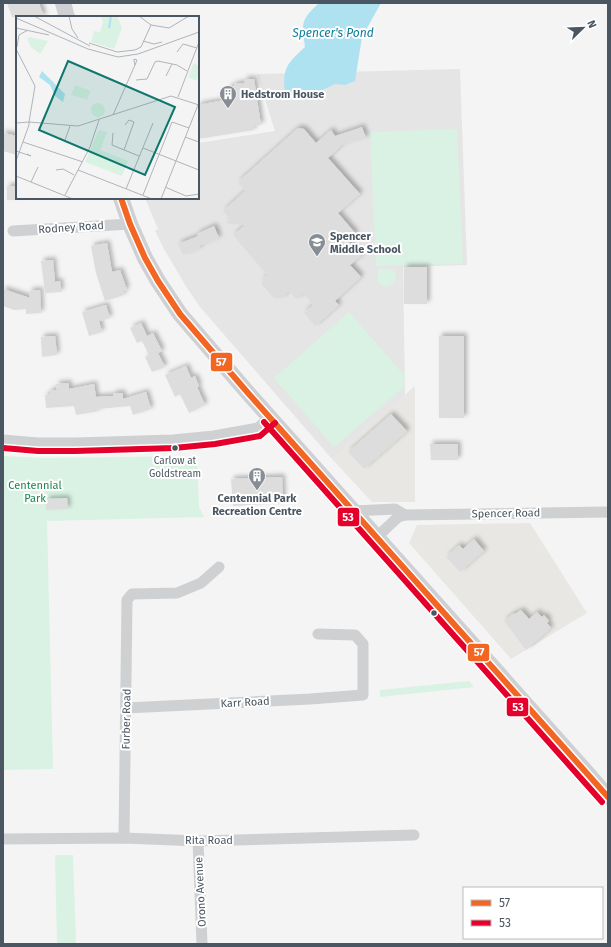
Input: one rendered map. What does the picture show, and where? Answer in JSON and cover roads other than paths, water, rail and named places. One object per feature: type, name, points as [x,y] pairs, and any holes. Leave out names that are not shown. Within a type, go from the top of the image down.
[{"type":"main road","points":[[63,3],[67,16]]},
{"type":"main road","points":[[121,199],[130,224],[145,258],[180,314],[270,418],[608,798]]},
{"type":"street","name":"Rodney Road","points":[[13,231],[130,224]]},
{"type":"street","points":[[3,440],[38,443],[75,443],[181,439],[214,436],[258,428],[270,418]]},
{"type":"street","name":"Spencer Road","points":[[354,511],[395,509],[405,514],[608,512]]},
{"type":"street","points":[[377,537],[398,517],[405,514]]},
{"type":"street","name":"Furber Road","points":[[124,838],[127,600],[132,594],[177,593],[201,583],[219,567]]},
{"type":"street","name":"Karr Road","points":[[126,708],[363,695],[363,644],[355,635],[318,634]]},
{"type":"street","name":"Rita Road","points":[[3,839],[124,838],[198,841],[414,835]]},
{"type":"street","name":"Orono Avenue","points":[[198,841],[202,944]]},
{"type":"water","name":"Spencer's Pond","points":[[319,3],[381,3],[362,37],[355,81],[345,85],[335,84],[316,93],[294,94],[285,92],[284,77],[288,66],[294,57],[305,47],[303,27],[305,18]]},
{"type":"place","name":"Hedstrom House","points":[[228,109]]},
{"type":"place","name":"Spencer Middle School","points":[[317,257]]},
{"type":"place","name":"Carlow at Goldstream","points":[[175,448]]},
{"type":"place","name":"Centennial Park Recreation Centre","points":[[257,491]]},
{"type":"park label","name":"Centennial Park","points":[[35,491]]}]
